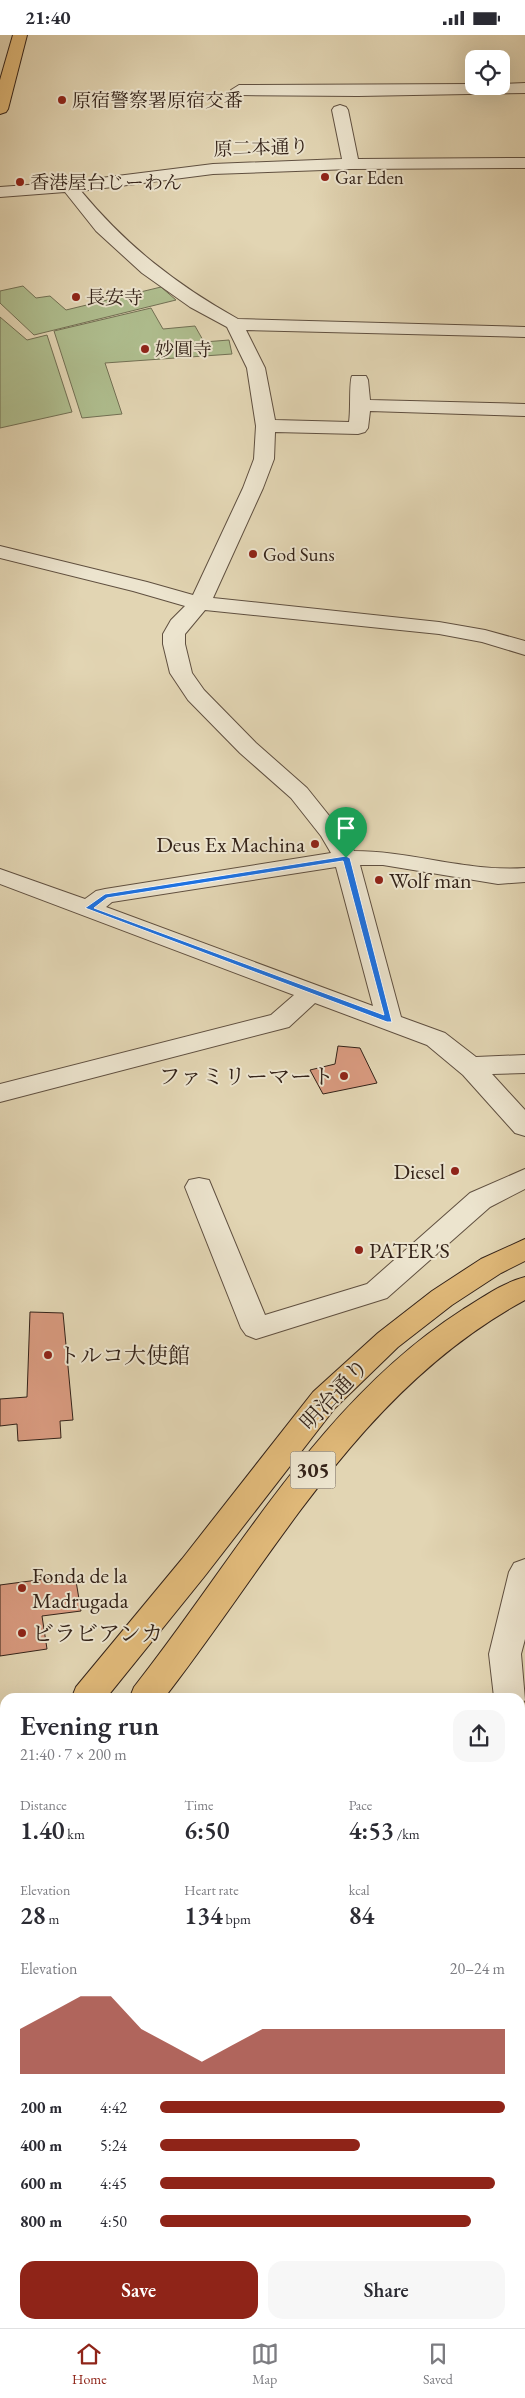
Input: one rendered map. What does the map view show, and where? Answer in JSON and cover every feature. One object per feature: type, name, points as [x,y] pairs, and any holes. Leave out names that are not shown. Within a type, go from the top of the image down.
[{"type":"main road","points":[[0,109],[20,35]]},
{"type":"main road","name":"明治通り","points":[[91,1693],[193,1568],[324,1399],[388,1340],[442,1298],[491,1266],[525,1249]]},
{"type":"main road","name":"明治通り","points":[[149,1693],[312,1472],[368,1407],[417,1358],[454,1329],[525,1287]]},
{"type":"street","points":[[239,90],[358,91],[525,88]]},
{"type":"street","points":[[340,110],[351,164]]},
{"type":"street","name":"原二本通り","points":[[0,192],[68,187],[214,169],[351,164],[525,163]]},
{"type":"street","points":[[68,187],[102,227],[148,269],[196,303],[234,324],[525,332]]},
{"type":"street","points":[[234,324],[248,348],[256,368],[266,426],[264,459],[253,489],[200,603],[179,625],[174,635],[181,673],[196,695],[248,748],[299,793],[330,833],[346,858],[389,1020]]},
{"type":"street","points":[[266,426],[358,428],[361,405],[360,379]]},
{"type":"street","points":[[361,405],[525,410]]},
{"type":"street","points":[[0,552],[140,586],[174,598],[200,603],[439,628],[485,636],[525,648]]},
{"type":"street","points":[[89,908],[105,896],[346,858],[383,859],[498,877],[525,875]]},
{"type":"street","points":[[0,876],[436,1039],[449,1047],[470,1066],[525,1127]]},
{"type":"street","points":[[0,898],[12,897],[27,886]]},
{"type":"street","points":[[0,1093],[280,1021],[312,992]]},
{"type":"street","points":[[470,1066],[525,1064]]},
{"type":"street","points":[[199,1187],[256,1328],[377,1291],[480,1200],[525,1178]]},
{"type":"street","points":[[510,1693],[505,1654],[525,1572]]},
{"type":"green space","points":[[23,286],[36,298],[50,296],[66,310],[161,287],[176,300],[34,335],[0,303],[0,291]]},
{"type":"green space","points":[[151,308],[163,329],[195,326],[204,342],[229,340],[232,354],[105,363],[122,414],[82,418],[54,331]]},
{"type":"green space","points":[[0,317],[27,340],[47,335],[72,412],[0,428]]},
{"type":"building","name":"ファミリーマート","points":[[338,1046],[360,1048],[377,1083],[323,1094],[310,1070],[335,1064]]},
{"type":"building","name":"トルコ大使館","points":[[30,1312],[63,1313],[73,1420],[60,1421],[61,1438],[18,1441],[17,1424],[0,1426],[0,1399],[27,1397]]},
{"type":"building","name":"ビラビアンカ","points":[[75,1575],[81,1611],[42,1616],[47,1649],[0,1656],[0,1585]]},
{"type":"place","name":"原宿警察署原宿交番","points":[[62,100]]},
{"type":"place","name":"Gar Eden","points":[[325,177]]},
{"type":"place","name":"香港屋台じーわん","points":[[20,182]]},
{"type":"place","name":"長安寺","points":[[76,297]]},
{"type":"place","name":"妙圓寺","points":[[145,349]]},
{"type":"place","name":"God Suns","points":[[253,554]]},
{"type":"place","name":"Deus Ex Machina","points":[[315,844]]},
{"type":"place","name":"Wolf man","points":[[379,880]]},
{"type":"place","name":"ファミリーマート","points":[[344,1076]]},
{"type":"place","name":"Diesel","points":[[455,1171]]},
{"type":"place","name":"PATER'S","points":[[359,1250]]},
{"type":"place","name":"トルコ大使館","points":[[48,1355]]},
{"type":"place","name":"Fonda de la Madrugada","points":[[22,1588]]},
{"type":"place","name":"ビラビアンカ","points":[[22,1633]]},
{"type":"route","points":[[346,858],[389,1020],[89,908],[105,896],[346,858]]}]
